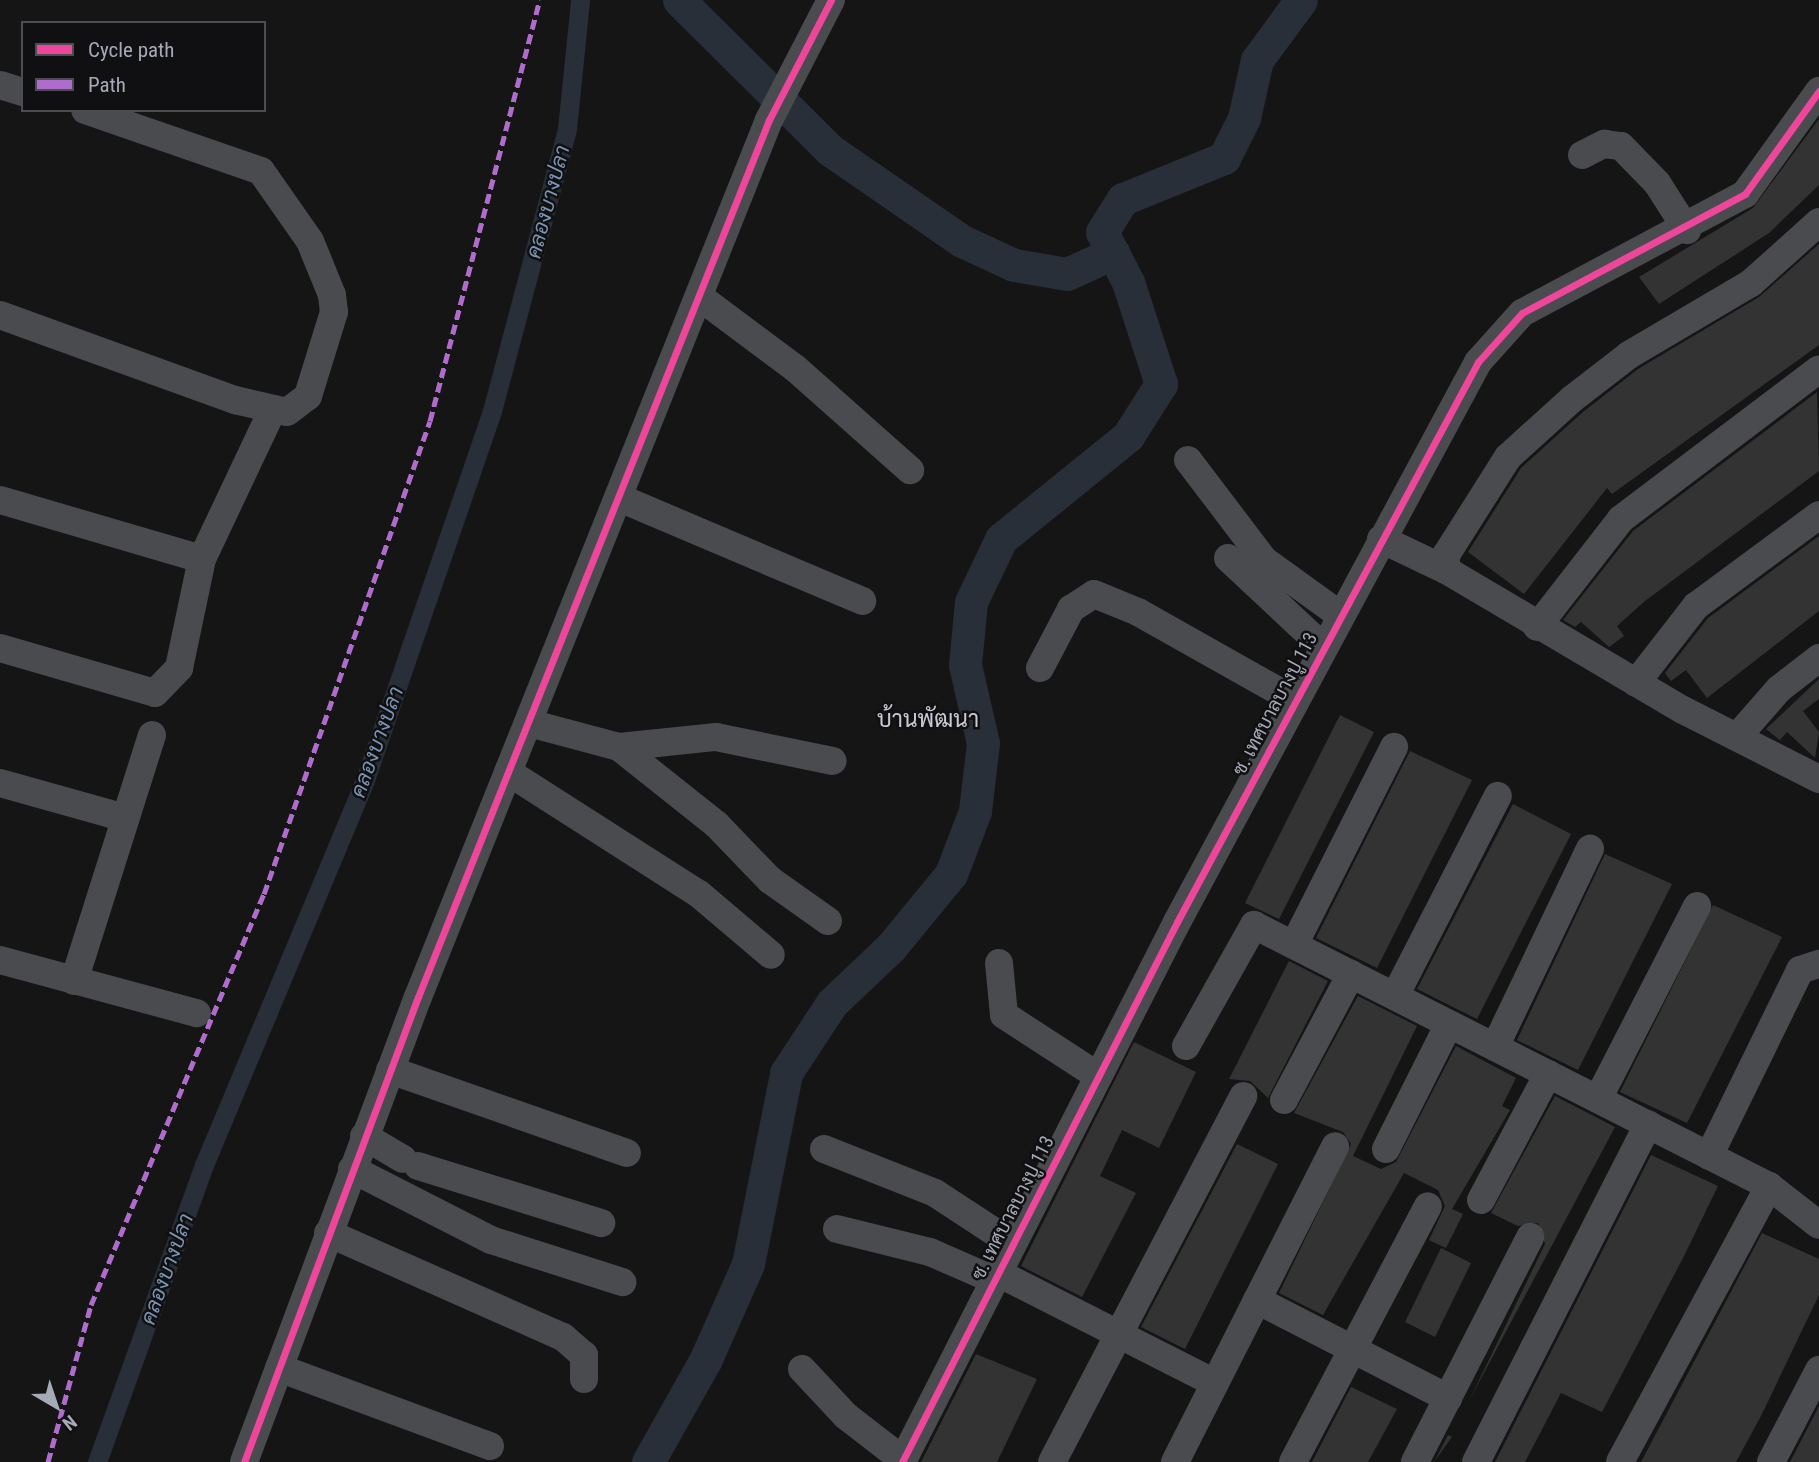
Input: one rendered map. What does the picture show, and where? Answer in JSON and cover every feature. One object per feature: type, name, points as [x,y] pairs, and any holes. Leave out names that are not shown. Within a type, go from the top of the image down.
[{"type":"street","points":[[244,1462],[364,1136],[508,772],[622,499],[769,120],[790,73],[831,0]]},
{"type":"street","points":[[0,85],[21,91]]},
{"type":"street","name":"ซ. เทศบาลบางปู 113","points":[[903,1461],[1098,1076],[1456,397],[1501,333],[1555,294],[1719,213],[1762,176],[1819,91]]},
{"type":"street","points":[[0,315],[273,409],[287,412],[308,396],[334,312],[325,272],[304,232],[261,172],[245,161],[91,112]]},
{"type":"street","points":[[1582,155],[1604,144],[1621,146],[1657,183],[1688,230]]},
{"type":"street","points":[[1446,563],[1508,457],[1572,398],[1629,355],[1751,283],[1819,222]]},
{"type":"street","points":[[701,298],[795,368],[910,470]]},
{"type":"street","points":[[1537,627],[1621,519],[1819,369]]},
{"type":"street","points":[[0,648],[155,692],[179,667],[202,559],[273,409]]},
{"type":"street","points":[[1188,460],[1264,560],[1340,615]]},
{"type":"street","points":[[622,499],[862,601]]},
{"type":"street","points":[[0,500],[202,559]]},
{"type":"street","points":[[1636,683],[1696,606],[1819,515]]},
{"type":"street","points":[[1386,531],[1446,563],[1537,627],[1636,683],[1819,779]]},
{"type":"street","points":[[1228,558],[1323,647]]},
{"type":"street","points":[[1040,668],[1071,609],[1094,594],[1138,612],[1294,700]]},
{"type":"street","points":[[1737,737],[1779,689],[1819,658]]},
{"type":"street","points":[[529,723],[620,747],[716,737],[833,761]]},
{"type":"street","points":[[74,981],[152,735]]},
{"type":"street","points":[[620,747],[717,825],[770,880],[828,921]]},
{"type":"street","points":[[1294,945],[1394,747]]},
{"type":"street","points":[[508,772],[699,894],[771,955]]},
{"type":"street","points":[[0,783],[125,818]]},
{"type":"street","points":[[1395,996],[1498,796]]},
{"type":"street","points":[[1495,1047],[1590,849]]},
{"type":"street","points":[[1598,1099],[1697,906]]},
{"type":"street","points":[[1186,1046],[1254,925],[1769,1186],[1819,1225]]},
{"type":"street","points":[[0,960],[198,1013]]},
{"type":"street","points":[[999,963],[1004,1015],[1098,1076]]},
{"type":"street","points":[[1709,1156],[1800,970],[1819,964]]},
{"type":"street","points":[[1284,1100],[1350,974]]},
{"type":"street","points":[[1386,1149],[1450,1024]]},
{"type":"street","points":[[390,1070],[626,1153]]},
{"type":"street","points":[[1481,1200],[1548,1074]]},
{"type":"street","points":[[1052,1462],[1243,1096]]},
{"type":"street","points":[[1476,1462],[1648,1124]]},
{"type":"street","points":[[364,1136],[411,1162],[601,1223]]},
{"type":"street","points":[[1181,1460],[1215,1383],[1335,1146]]},
{"type":"street","points":[[824,1149],[934,1193],[1013,1244]]},
{"type":"street","points":[[352,1169],[491,1240],[622,1282]]},
{"type":"street","points":[[1620,1462],[1769,1186]]},
{"type":"street","points":[[1293,1462],[1428,1206]]},
{"type":"street","points":[[837,1230],[930,1251],[996,1277],[1215,1383]]},
{"type":"street","points":[[328,1233],[563,1337],[584,1355],[584,1378]]},
{"type":"street","points":[[1415,1462],[1530,1237]]},
{"type":"street","points":[[1257,1300],[1448,1398]]},
{"type":"street","points":[[279,1368],[490,1446]]},
{"type":"street","points":[[802,1370],[846,1416],[903,1461]]},
{"type":"street","points":[[1771,1462],[1819,1370]]},
{"type":"building","points":[[1819,119],[1819,185],[1769,233],[1659,304],[1639,277],[1753,208]]},
{"type":"building","points":[[1819,244],[1819,345],[1612,494],[1607,488],[1524,594],[1468,552],[1521,468],[1583,412],[1638,369],[1759,297]]},
{"type":"building","points":[[1817,392],[1819,471],[1645,601],[1617,626],[1624,636],[1609,647],[1581,622],[1575,627],[1563,620],[1633,531]]},
{"type":"building","points":[[1819,536],[1819,611],[1707,698],[1686,670],[1671,681],[1665,673],[1708,618]]},
{"type":"building","points":[[1819,679],[1819,699],[1803,711],[1819,732],[1815,758],[1787,732],[1780,740],[1766,729]]},
{"type":"building","points":[[1340,715],[1374,732],[1279,919],[1245,903]]},
{"type":"building","points":[[1410,751],[1472,780],[1377,968],[1316,938]]},
{"type":"building","points":[[1513,804],[1571,834],[1477,1019],[1417,989]]},
{"type":"building","points":[[1605,854],[1672,884],[1578,1070],[1517,1040]]},
{"type":"building","points":[[1713,905],[1782,937],[1687,1123],[1620,1092]]},
{"type":"building","points":[[1289,961],[1328,981],[1268,1098],[1250,1081],[1229,1079]]},
{"type":"building","points":[[1358,996],[1417,1026],[1353,1156],[1381,1169],[1396,1162],[1456,1046],[1516,1078],[1502,1106],[1510,1110],[1452,1209],[1463,1214],[1446,1248],[1429,1240],[1445,1206],[1438,1190],[1404,1173],[1323,1315],[1279,1293],[1351,1144],[1343,1132],[1294,1113]]},
{"type":"building","points":[[1134,1042],[1196,1072],[1159,1148],[1122,1130],[1100,1176],[1136,1193],[1082,1297],[1021,1266]]},
{"type":"building","points":[[1555,1096],[1615,1127],[1469,1401],[1545,1244],[1538,1223],[1518,1226],[1491,1213]]},
{"type":"building","points":[[1237,1144],[1278,1164],[1185,1349],[1141,1327]]},
{"type":"building","points":[[1651,1155],[1718,1186],[1684,1256],[1602,1412],[1561,1393],[1525,1462],[1495,1462]]},
{"type":"building","points":[[1762,1233],[1819,1259],[1819,1295],[1762,1414],[1736,1462],[1641,1462]]},
{"type":"building","points":[[1441,1248],[1471,1263],[1435,1337],[1405,1322]]},
{"type":"building","points":[[976,1354],[1037,1379],[997,1462],[921,1462]]},
{"type":"building","points":[[1351,1387],[1397,1409],[1368,1462],[1312,1462]]},
{"type":"building","points":[[1819,1406],[1819,1462],[1790,1462]]},
{"type":"building","points":[[1448,1435],[1452,1437],[1434,1462]]},
{"type":"waterway","name":"คลองบางปลา","points":[[97,1462],[204,1165],[366,777],[492,411],[567,129],[580,0]]},
{"type":"waterway","points":[[679,0],[830,150],[962,241],[1014,265],[1067,274],[1113,253]]},
{"type":"waterway","points":[[648,1462],[705,1361],[748,1264],[786,1073],[832,1003],[891,947],[951,874],[975,811],[983,743],[965,665],[971,602],[1001,539],[1128,436],[1161,384],[1128,282],[1102,232],[1123,199],[1224,158],[1244,118],[1257,60],[1301,0]]},
{"type":"marked path","points":[[48,1462],[91,1305],[264,894],[430,421],[540,0]]},
{"type":"cycle path","points":[[244,1462],[418,997],[769,120],[831,0]]},
{"type":"cycle path","points":[[902,1462],[1177,922],[1478,362],[1522,313],[1745,194],[1819,91]]},
{"type":"district","name":"บ้านพัฒนา","points":[[928,720]]}]
